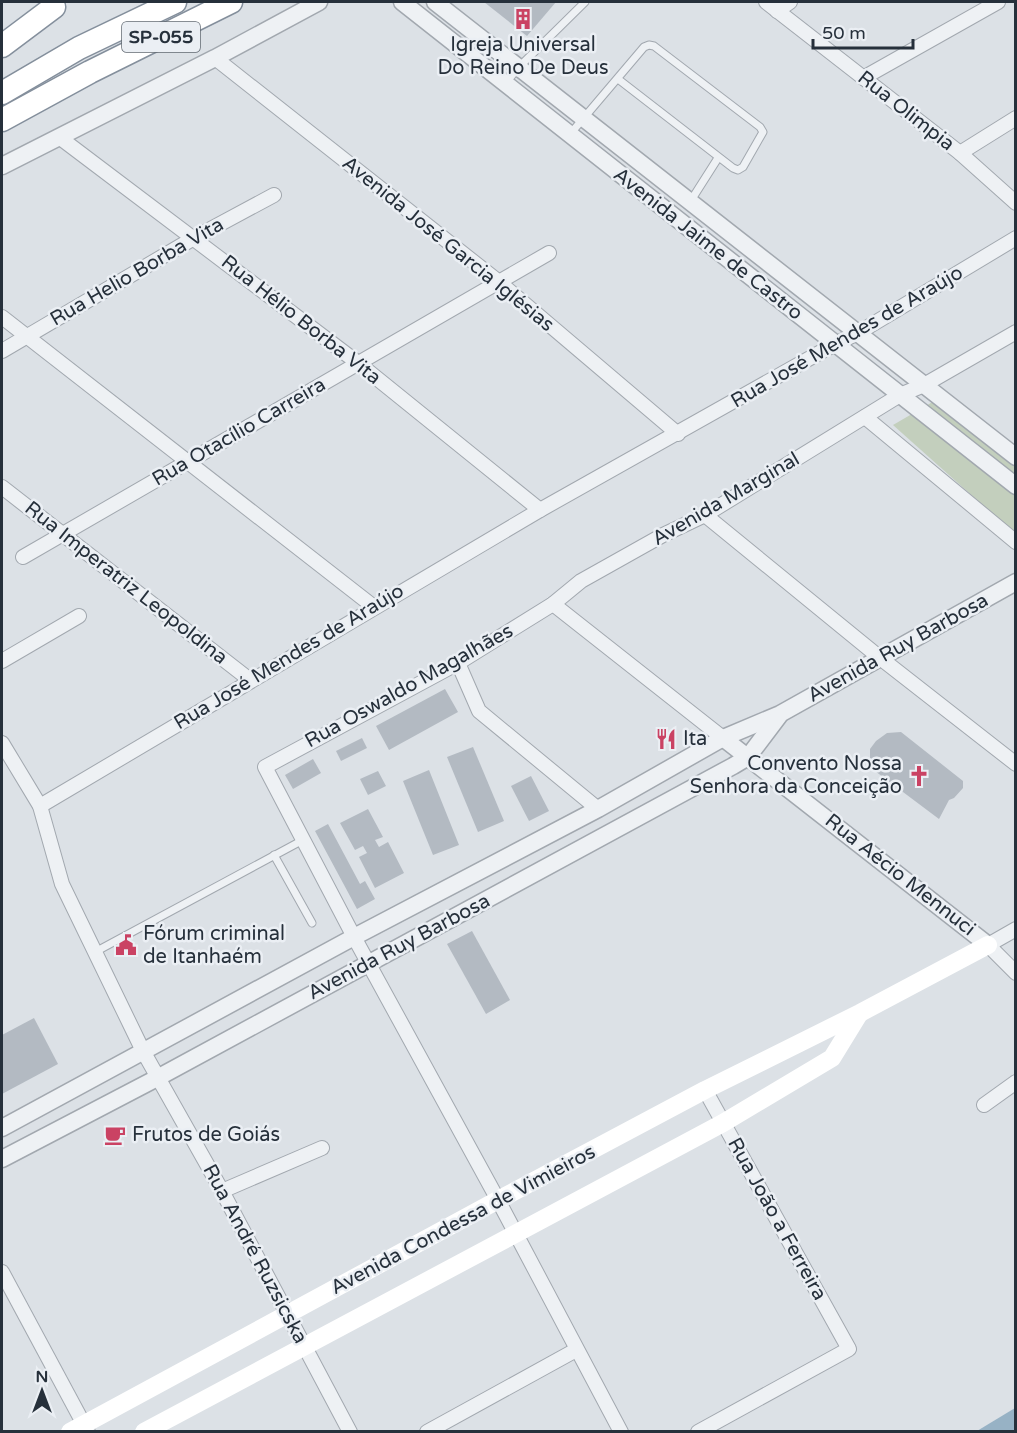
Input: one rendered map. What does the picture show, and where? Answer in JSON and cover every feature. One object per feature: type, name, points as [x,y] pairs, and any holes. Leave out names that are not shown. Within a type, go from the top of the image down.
[{"type":"highway","name":"SP-055","points":[[2,93],[80,48],[175,2]]},
{"type":"highway","name":"SP-055","points":[[2,120],[90,72],[231,2]]},
{"type":"highway","points":[[2,46],[59,4]]},
{"type":"main road","name":"Avenida Condessa de Vimieiros","points":[[81,1429],[498,1200],[705,1090],[860,1013],[988,945]]},
{"type":"main road","name":"Avenida Condessa de Vimieiros","points":[[144,1431],[723,1122],[832,1058],[860,1013]]},
{"type":"street","points":[[2,166],[215,58],[319,2]]},
{"type":"street","name":"Avenida Jaime de Castro","points":[[402,2],[1016,486]]},
{"type":"street","name":"Avenida Jaime de Castro","points":[[435,2],[1016,458]]},
{"type":"street","name":"Rua Olimpia","points":[[766,2],[960,153],[1016,203]]},
{"type":"street","points":[[777,11],[790,2]]},
{"type":"street","points":[[863,78],[998,2]]},
{"type":"street","points":[[2,34],[59,4]]},
{"type":"street","name":"Avenida José Garcia Iglésias","points":[[215,58],[499,282],[678,434]]},
{"type":"street","points":[[960,153],[1016,118]]},
{"type":"street","name":"Rua Hélio Borba Vita","points":[[59,137],[358,363],[540,510]]},
{"type":"street","name":"Rua Helio Borba Vita","points":[[2,351],[194,238],[273,195]]},
{"type":"street","name":"Rua José Mendes de Araújo","points":[[39,806],[540,510],[858,333],[1016,238]]},
{"type":"street","name":"Rua Otacílio Carreira","points":[[23,557],[549,253]]},
{"type":"street","points":[[809,323],[824,306]]},
{"type":"street","points":[[2,317],[186,463],[374,607]]},
{"type":"street","name":"Avenida Marginal","points":[[553,604],[581,581],[663,535],[705,515],[900,395],[924,385],[1016,332]]},
{"type":"street","points":[[866,417],[1016,542]]},
{"type":"street","name":"Rua Imperatriz Leopoldina","points":[[2,487],[250,680]]},
{"type":"street","points":[[705,515],[879,657],[1016,764]]},
{"type":"street","name":"Avenida Ruy Barbosa","points":[[2,1128],[354,937],[598,809],[723,738],[780,714],[1015,582]]},
{"type":"street","points":[[553,604],[723,738]]},
{"type":"street","name":"Rua Oswaldo Magalhães","points":[[303,840],[265,767],[458,663],[553,604]]},
{"type":"street","points":[[2,661],[79,616]]},
{"type":"street","points":[[458,663],[479,711],[598,809]]},
{"type":"street","name":"Avenida Ruy Barbosa","points":[[2,1159],[159,1077],[748,757],[780,714]]},
{"type":"street","name":"Rua Aécio Mennuci","points":[[723,738],[988,945],[1016,973]]},
{"type":"street","name":"Rua André Ruzsicska","points":[[2,743],[39,806],[62,884],[143,1051],[222,1191],[350,1431]]},
{"type":"street","points":[[303,840],[621,1431]]},
{"type":"street","name":"Avenida Condessa de Vimieiros","points":[[988,945],[1016,929]]},
{"type":"street","points":[[984,1105],[1016,1082]]},
{"type":"street","name":"Rua João a Ferreira","points":[[698,1431],[849,1349],[705,1090]]},
{"type":"street","points":[[222,1191],[322,1148]]},
{"type":"street","points":[[2,1272],[81,1429]]},
{"type":"street","points":[[427,1431],[576,1350]]},
{"type":"lane","points":[[505,84],[518,68],[585,2]]},
{"type":"lane","points":[[570,135],[645,47],[649,45],[654,46],[760,127],[763,132],[743,167],[738,170],[718,158],[618,79]]},
{"type":"lane","points":[[690,202],[718,158]]},
{"type":"lane","points":[[95,952],[303,840]]},
{"type":"lane","points":[[274,855],[312,923]]},
{"type":"green space","points":[[936,400],[1015,462],[1015,534],[893,425]]},
{"type":"water","points":[[1015,1408],[1015,1431],[977,1431]]},
{"type":"building","name":"Igreja Universal Do Reino De Deus","points":[[484,2],[556,2],[527,36]]},
{"type":"building","points":[[445,689],[458,712],[389,750],[376,726]]},
{"type":"building","name":"Convento Nossa Senhora da Conceição","points":[[901,732],[963,781],[963,788],[949,800],[939,819],[875,771],[870,762],[870,749],[876,741],[887,733]]},
{"type":"building","points":[[362,738],[367,748],[341,761],[336,751]]},
{"type":"building","points":[[473,747],[504,821],[478,832],[447,757]]},
{"type":"building","points":[[313,759],[321,773],[293,789],[285,775]]},
{"type":"building","points":[[429,770],[459,845],[433,855],[403,781]]},
{"type":"building","points":[[378,771],[386,786],[368,795],[360,779]]},
{"type":"building","points":[[531,776],[549,811],[529,821],[511,786]]},
{"type":"building","points":[[368,809],[383,837],[375,840],[379,847],[388,842],[404,873],[375,888],[359,857],[367,853],[363,846],[355,850],[340,823]]},
{"type":"building","points":[[328,824],[360,884],[365,881],[375,899],[357,909],[315,831]]},
{"type":"building","points":[[472,931],[510,1000],[486,1014],[447,944]]},
{"type":"building","points":[[34,1018],[58,1064],[2,1094],[2,1035]]},
{"type":"place","name":"Igreja Universal Do Reino De Deus","points":[[523,19]]},
{"type":"place","name":"Ita","points":[[666,739]]},
{"type":"place","name":"Convento Nossa Senhora da Conceição","points":[[919,776]]},
{"type":"place","name":"Fórum criminal de Itanhaém","points":[[126,945]]},
{"type":"place","name":"Frutos de Goiás","points":[[115,1135]]}]
